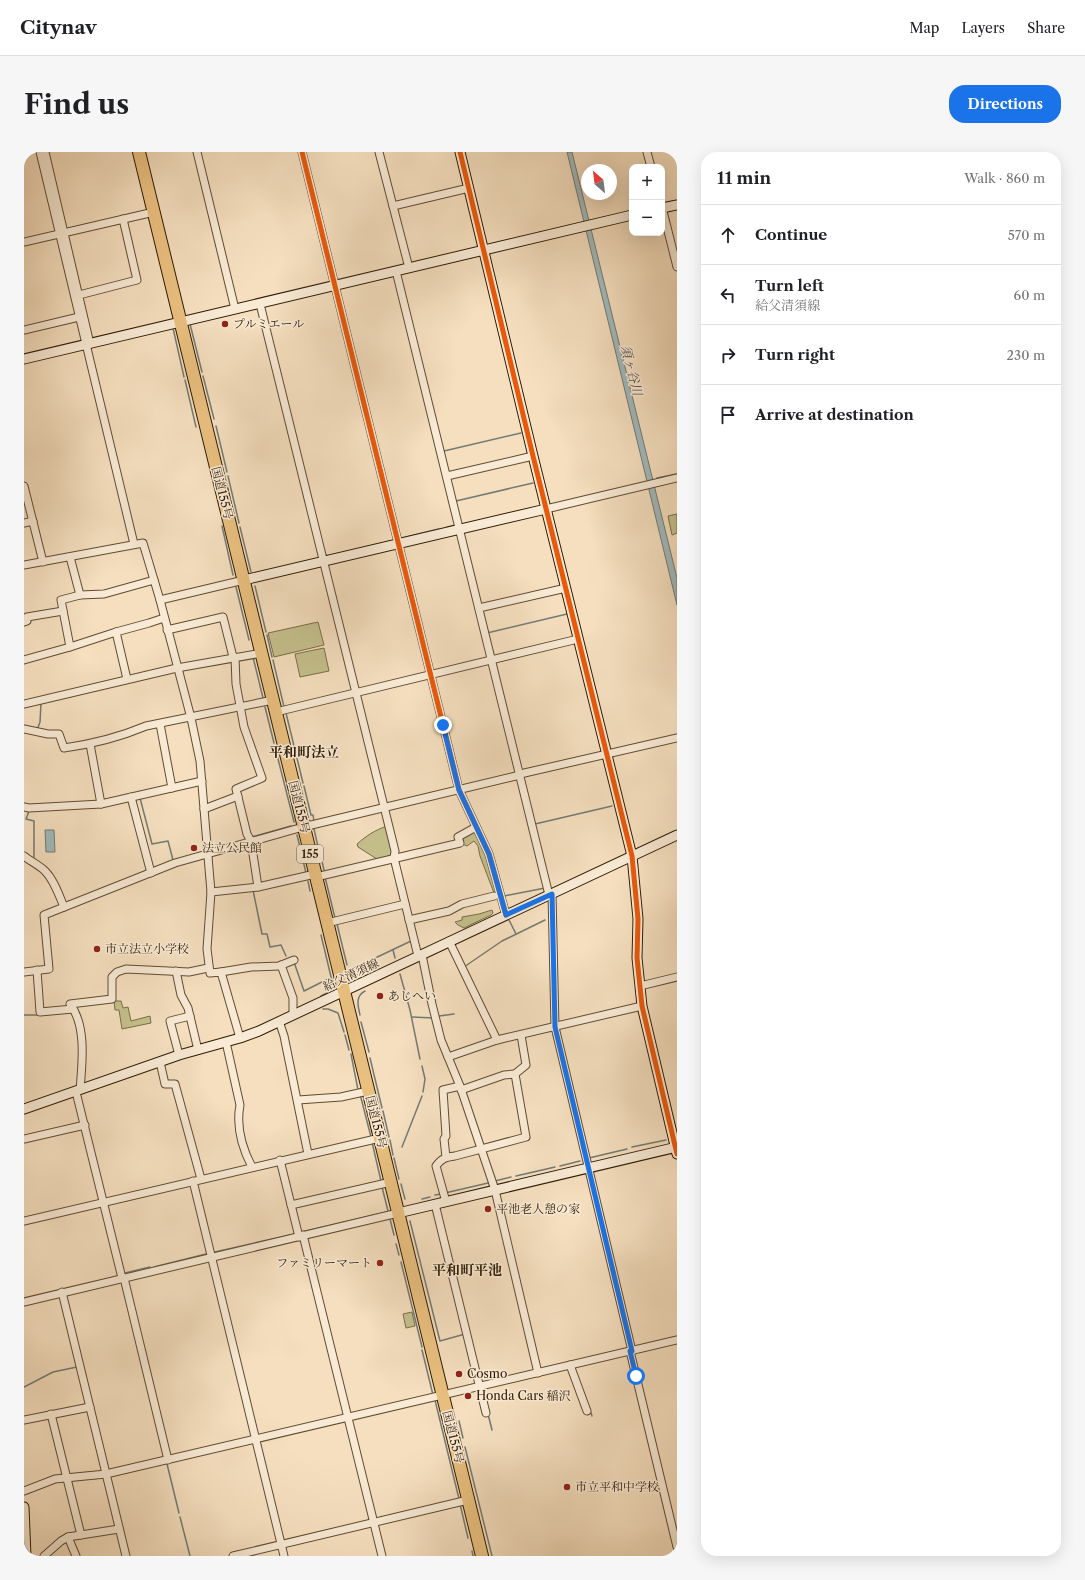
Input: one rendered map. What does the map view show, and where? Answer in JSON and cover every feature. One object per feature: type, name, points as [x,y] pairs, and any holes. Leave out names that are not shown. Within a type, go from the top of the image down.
[{"type":"highway","name":"国道155号","points":[[139,152],[482,1556]]},
{"type":"street","points":[[40,152],[79,295],[88,344],[134,544]]},
{"type":"street","points":[[45,152],[79,317],[88,344]]},
{"type":"street","points":[[197,152],[235,310]]},
{"type":"street","points":[[302,152],[459,790],[489,854],[506,915]]},
{"type":"street","points":[[379,152],[408,268]]},
{"type":"street","points":[[24,1302],[586,1168],[676,1149],[642,1006],[637,958],[638,919],[632,856],[533,456],[460,152]]},
{"type":"street","points":[[647,152],[650,164]]},
{"type":"street","points":[[393,206],[469,188]]},
{"type":"street","points":[[665,207],[677,205]]},
{"type":"street","points":[[24,242],[154,212]]},
{"type":"street","points":[[24,359],[629,217]]},
{"type":"street","points":[[79,295],[137,280],[123,219]]},
{"type":"street","points":[[665,219],[677,263]]},
{"type":"street","points":[[396,271],[550,894],[555,1027],[586,1168],[677,1547]]},
{"type":"street","points":[[260,304],[395,852],[394,858],[409,920],[448,1057],[461,1088],[495,1190],[538,1373]]},
{"type":"street","points":[[24,330],[79,317]]},
{"type":"street","points":[[447,476],[533,456]]},
{"type":"street","points":[[160,600],[677,478]]},
{"type":"street","points":[[24,486],[43,562]]},
{"type":"street","points":[[24,523],[33,521]]},
{"type":"street","points":[[24,565],[143,543],[160,600],[191,718],[202,781],[211,892],[207,949],[208,968],[210,974],[281,965],[294,960]]},
{"type":"street","points":[[70,557],[80,594]]},
{"type":"street","points":[[70,647],[61,600],[80,594],[104,594],[154,580]]},
{"type":"street","points":[[479,608],[566,588]]},
{"type":"street","points":[[24,622],[27,622],[27,617],[63,611]]},
{"type":"street","points":[[167,630],[223,617],[234,657],[236,684],[244,727],[262,778],[236,789],[247,834],[251,841],[258,887]]},
{"type":"street","points":[[24,660],[164,618]]},
{"type":"street","points":[[116,632],[127,679]]},
{"type":"street","points":[[24,729],[48,734],[59,734],[64,748],[90,744],[132,732],[146,726],[241,707],[274,706],[356,692],[578,639]]},
{"type":"street","points":[[24,704],[177,668],[262,653]]},
{"type":"street","points":[[160,724],[172,788]]},
{"type":"street","points":[[24,972],[49,968],[44,915],[175,863],[303,827],[606,753],[677,738]]},
{"type":"street","points":[[90,744],[100,804]]},
{"type":"street","points":[[24,807],[37,808],[100,804],[202,781]]},
{"type":"street","points":[[204,809],[238,796]]},
{"type":"street","points":[[132,797],[151,873]]},
{"type":"street","points":[[211,892],[258,887],[315,876],[460,843],[458,837],[476,827]]},
{"type":"street","name":"給父清須線","points":[[24,1109],[179,1055],[240,1038],[344,992],[449,941],[677,835]]},
{"type":"street","points":[[24,856],[44,871],[48,876],[64,907]]},
{"type":"street","points":[[409,920],[449,911],[462,904],[494,896]]},
{"type":"street","points":[[327,923],[405,904]]},
{"type":"street","points":[[449,941],[497,1040]]},
{"type":"street","points":[[281,965],[293,998],[293,1014]]},
{"type":"street","points":[[168,1460],[85,1125],[78,1091],[82,1061],[79,1022],[70,1004],[112,999],[112,977],[118,972],[126,969],[189,972],[208,968]]},
{"type":"street","points":[[37,970],[40,1012],[73,1009]]},
{"type":"street","points":[[176,972],[181,995],[190,1016],[198,1050]]},
{"type":"street","points":[[221,972],[240,1038]]},
{"type":"street","points":[[640,986],[677,977]]},
{"type":"street","points":[[448,1057],[497,1040],[642,1006]]},
{"type":"street","points":[[179,1055],[170,1021],[190,1016]]},
{"type":"street","points":[[279,1021],[284,1036],[298,1100],[308,1154]]},
{"type":"street","points":[[446,1157],[444,1139],[446,1136],[442,1090],[461,1088],[504,1075],[515,1074],[526,1065],[521,1035]]},
{"type":"street","points":[[226,1042],[240,1105],[238,1112],[241,1141],[252,1167]]},
{"type":"street","points":[[160,1062],[165,1084],[176,1084],[201,1179]]},
{"type":"street","points":[[446,1202],[436,1166],[446,1157],[455,1156],[526,1137],[515,1074]]},
{"type":"street","points":[[298,1100],[341,1097],[368,1091]]},
{"type":"street","points":[[24,1139],[85,1125]]},
{"type":"street","points":[[24,1221],[280,1160],[380,1138]]},
{"type":"street","points":[[280,1160],[348,1418],[382,1556]]},
{"type":"street","points":[[193,1181],[284,1556]]},
{"type":"street","points":[[291,1206],[391,1182]]},
{"type":"street","points":[[435,1204],[486,1414]]},
{"type":"street","points":[[62,1292],[126,1556]]},
{"type":"street","points":[[24,1491],[55,1479],[106,1474],[677,1340]]},
{"type":"street","points":[[570,1365],[587,1410]]},
{"type":"street","points":[[24,1420],[90,1407]]},
{"type":"street","points":[[51,1414],[81,1535]]},
{"type":"street","points":[[233,1556],[468,1500]]},
{"type":"street","points":[[24,1507],[26,1556]]},
{"type":"street","points":[[44,1556],[61,1541],[68,1538],[119,1529]]},
{"type":"street","points":[[68,1538],[76,1556]]},
{"type":"shaded area","points":[[677,514],[677,533],[672,535],[668,516]]},
{"type":"shaded area","points":[[318,622],[324,645],[274,657],[268,633]]},
{"type":"shaded area","points":[[324,648],[329,671],[300,677],[295,654]]},
{"type":"shaded area","points":[[387,826],[394,854],[391,857],[380,861],[358,847],[357,844],[367,836]]},
{"type":"shaded area","points":[[475,829],[482,844],[489,867],[496,891],[494,893],[480,856],[478,846],[474,841],[467,846],[462,844],[460,837]]},
{"type":"shaded area","points":[[492,910],[493,913],[491,915],[464,928],[455,922],[462,920],[462,917]]},
{"type":"shaded area","points":[[114,1001],[121,1001],[123,1008],[128,1007],[131,1021],[150,1016],[151,1023],[122,1029],[119,1010],[115,1010]]},
{"type":"shaded area","points":[[412,1312],[415,1326],[406,1328],[403,1314]]},
{"type":"water","points":[[567,152],[572,152],[581,189],[581,200],[584,200],[677,578],[677,605]]},
{"type":"water","points":[[45,830],[54,830],[55,852],[46,852]]},
{"type":"waterway","points":[[443,264],[474,257]]},
{"type":"waterway","points":[[190,324],[202,372]]},
{"type":"waterway","points":[[173,328],[184,377]]},
{"type":"waterway","points":[[203,376],[214,419]]},
{"type":"waterway","points":[[185,380],[196,427]]},
{"type":"waterway","points":[[216,426],[227,472]]},
{"type":"waterway","points":[[444,451],[521,433]]},
{"type":"waterway","points":[[657,478],[677,474]]},
{"type":"waterway","points":[[228,476],[239,523]]},
{"type":"waterway","points":[[456,501],[533,483]]},
{"type":"waterway","points":[[447,527],[456,525]]},
{"type":"waterway","points":[[222,526],[233,575]]},
{"type":"waterway","points":[[240,527],[251,572]]},
{"type":"waterway","points":[[402,538],[439,529]]},
{"type":"waterway","points":[[325,554],[328,556],[395,540]]},
{"type":"waterway","points":[[255,586],[266,632]]},
{"type":"waterway","points":[[236,587],[249,640]]},
{"type":"waterway","points":[[487,633],[567,614]]},
{"type":"waterway","points":[[267,635],[272,657]]},
{"type":"waterway","points":[[253,657],[263,698]]},
{"type":"waterway","points":[[273,660],[284,707]]},
{"type":"waterway","points":[[37,730],[40,722],[41,703]]},
{"type":"waterway","points":[[265,707],[274,743]]},
{"type":"waterway","points":[[286,713],[303,783]]},
{"type":"waterway","points":[[277,755],[294,822]]},
{"type":"waterway","points":[[304,786],[311,815],[313,815],[314,821]]},
{"type":"waterway","points":[[140,798],[152,844],[168,841],[173,860]]},
{"type":"waterway","points":[[535,824],[612,806]]},
{"type":"waterway","points":[[29,811],[26,819],[34,821],[34,859]]},
{"type":"waterway","points":[[252,837],[291,826]]},
{"type":"waterway","points":[[314,829],[318,847]]},
{"type":"waterway","points":[[297,835],[306,873]]},
{"type":"waterway","points":[[322,861],[324,870]]},
{"type":"waterway","points":[[325,877],[335,918]]},
{"type":"waterway","points":[[308,881],[310,891]]},
{"type":"waterway","points":[[504,896],[545,888]]},
{"type":"waterway","points":[[253,890],[262,934],[267,934],[270,947],[281,945],[286,956]]},
{"type":"waterway","points":[[509,920],[516,934]]},
{"type":"waterway","points":[[464,967],[502,941],[545,920]]},
{"type":"waterway","points":[[337,924],[347,965]]},
{"type":"waterway","points":[[321,935],[332,981],[327,993],[321,996]]},
{"type":"waterway","points":[[350,970],[411,941]]},
{"type":"waterway","points":[[393,950],[395,958]]},
{"type":"waterway","points":[[294,962],[304,991],[330,978]]},
{"type":"waterway","points":[[350,970],[359,976]]},
{"type":"waterway","points":[[400,974],[410,1010],[420,1059]]},
{"type":"waterway","points":[[360,1015],[358,998],[365,991]]},
{"type":"waterway","points":[[323,1009],[328,1009],[338,1013],[344,1032]]},
{"type":"waterway","points":[[439,1016],[454,1014]]},
{"type":"waterway","points":[[24,1015],[40,1015]]},
{"type":"waterway","points":[[412,1017],[434,1018]]},
{"type":"waterway","points":[[361,1022],[369,1052]]},
{"type":"waterway","points":[[345,1035],[349,1050]]},
{"type":"waterway","points":[[351,1054],[358,1090]]},
{"type":"waterway","points":[[370,1058],[382,1108]]},
{"type":"waterway","points":[[422,1066],[425,1079],[423,1092]]},
{"type":"waterway","points":[[360,1094],[371,1137]]},
{"type":"waterway","points":[[402,1147],[422,1096]]},
{"type":"waterway","points":[[383,1111],[389,1137]]},
{"type":"waterway","points":[[390,1140],[393,1155]]},
{"type":"waterway","points":[[632,1147],[666,1140]]},
{"type":"waterway","points":[[372,1142],[381,1181]]},
{"type":"waterway","points":[[589,1158],[627,1149]]},
{"type":"waterway","points":[[394,1158],[399,1179]]},
{"type":"waterway","points":[[560,1166],[580,1161]]},
{"type":"waterway","points":[[516,1176],[555,1167]]},
{"type":"waterway","points":[[495,1181],[511,1177]]},
{"type":"waterway","points":[[445,1193],[488,1183]]},
{"type":"waterway","points":[[401,1184],[405,1199]]},
{"type":"waterway","points":[[382,1187],[388,1211]]},
{"type":"waterway","points":[[435,1195],[441,1194]]},
{"type":"waterway","points":[[422,1199],[430,1197]]},
{"type":"waterway","points":[[301,1232],[387,1212]]},
{"type":"waterway","points":[[390,1219],[394,1235]]},
{"type":"waterway","points":[[410,1221],[440,1341],[465,1334]]},
{"type":"waterway","points":[[215,1252],[294,1234]]},
{"type":"waterway","points":[[396,1244],[399,1255]]},
{"type":"waterway","points":[[154,1267],[206,1254]]},
{"type":"waterway","points":[[401,1262],[422,1347]]},
{"type":"waterway","points":[[125,1273],[150,1267]]},
{"type":"waterway","points":[[422,1350],[433,1395]]},
{"type":"waterway","points":[[24,1387],[53,1372],[77,1367]]},
{"type":"waterway","points":[[435,1400],[459,1499]]},
{"type":"waterway","points":[[590,1410],[592,1416]]},
{"type":"waterway","points":[[488,1414],[492,1430]]},
{"type":"waterway","points":[[459,1421],[463,1438]]},
{"type":"waterway","points":[[465,1447],[492,1556]]},
{"type":"waterway","points":[[167,1464],[179,1513]]},
{"type":"waterway","points":[[460,1504],[468,1538]]},
{"type":"waterway","points":[[180,1517],[190,1556]]},
{"type":"waterway","points":[[472,1551],[473,1556]]},
{"type":"cycle path","points":[[302,152],[459,790],[489,854],[506,915]]},
{"type":"cycle path","points":[[460,152],[533,456],[632,856],[638,919],[637,958],[642,1006],[677,1154]]},
{"type":"place","name":"プルミエール","points":[[225,324]]},
{"type":"place","name":"法立公民館","points":[[194,848]]},
{"type":"place","name":"市立法立小学校","points":[[97,949]]},
{"type":"place","name":"あじへい","points":[[380,996]]},
{"type":"place","name":"平池老人憩の家","points":[[488,1209]]},
{"type":"place","name":"ファミリーマート","points":[[380,1263]]},
{"type":"place","name":"Cosmo","points":[[459,1374]]},
{"type":"place","name":"Honda Cars 稲沢","points":[[468,1396]]},
{"type":"place","name":"市立平和中学校","points":[[567,1487]]},
{"type":"district","name":"平和町法立","points":[[304,752]]},
{"type":"district","name":"平和町平池","points":[[467,1270]]},
{"type":"route","points":[[443,725],[459,790],[489,854],[506,915],[552,894],[555,1027],[632,1351],[630,1351],[636,1376]]},
{"type":"water label","name":"須ヶ谷川","points":[[632,370]]}]
